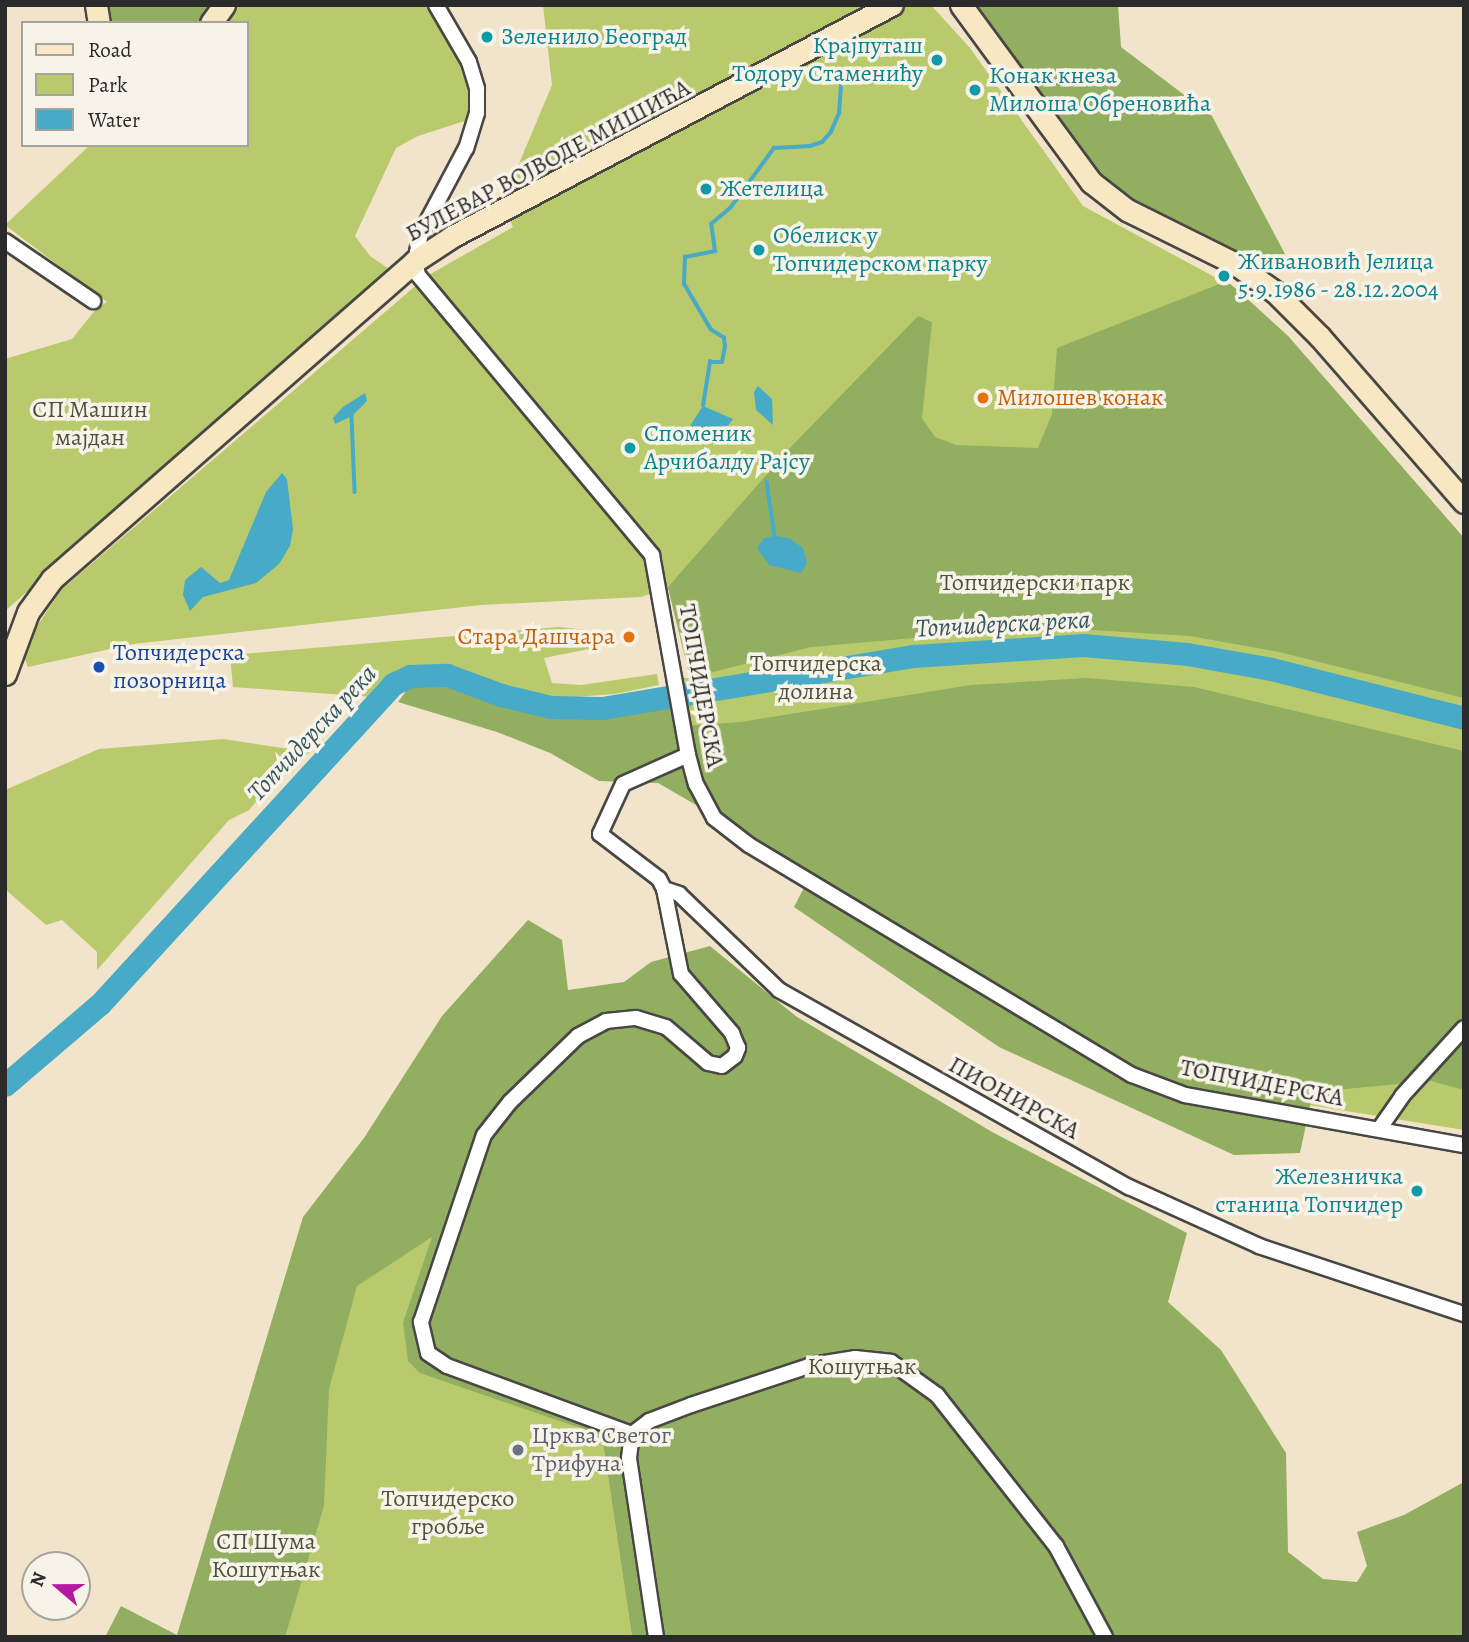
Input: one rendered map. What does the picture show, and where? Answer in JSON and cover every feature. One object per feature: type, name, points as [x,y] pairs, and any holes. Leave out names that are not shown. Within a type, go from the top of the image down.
[{"type":"main road","points":[[212,21],[224,5]]},
{"type":"main road","name":"БУЛЕВАР ВОЈВОДЕ МИШИЋА","points":[[5,674],[23,621],[52,579],[415,261],[453,236],[892,5]]},
{"type":"main road","points":[[961,5],[1091,182],[1127,210],[1234,264],[1275,292],[1320,337],[1464,502]]},
{"type":"street","points":[[415,261],[421,233],[466,148],[477,113],[477,89],[468,62],[436,5]]},
{"type":"street","points":[[5,241],[93,301]]},
{"type":"street","name":"ТОПЧИДЕРСКА","points":[[415,261],[421,282],[442,308],[646,544],[657,568],[688,755],[708,810],[749,845],[1132,1075],[1185,1095],[1464,1144]]},
{"type":"street","name":"ПИОНИРСКА","points":[[688,755],[623,784],[600,831],[603,839],[659,879],[664,889],[679,894],[790,998],[1129,1188],[1259,1245],[1464,1314]]},
{"type":"street","points":[[632,1434],[447,1366],[428,1353],[421,1322],[484,1135],[510,1102],[578,1036],[606,1021],[636,1018],[666,1027],[708,1063],[722,1066],[735,1056],[738,1043],[732,1033],[681,974],[664,889]]},
{"type":"street","points":[[1380,1128],[1402,1096],[1464,1028]]},
{"type":"street","points":[[632,1434],[649,1421],[813,1365],[842,1358],[891,1362],[920,1379],[968,1432],[1056,1546],[1105,1637]]},
{"type":"street","points":[[632,1434],[631,1470],[656,1637]]},
{"type":"green space","points":[[100,5],[211,5],[200,21],[103,21]]},
{"type":"green space","name":"СП Машин мајдан","points":[[231,5],[426,5],[461,64],[469,91],[468,120],[418,136],[396,148],[355,236],[370,256],[392,271],[5,611],[5,359],[72,339],[97,308],[107,302],[5,225],[88,147],[248,147],[248,21],[220,21]]},
{"type":"green space","name":"Топчидерски парк","points":[[543,5],[931,5],[970,48],[1083,206],[1237,289],[1288,336],[1464,538],[1464,1130],[1228,1092],[683,726],[675,678],[690,678],[668,588],[641,597],[481,605],[133,644],[28,667],[24,657],[29,638],[61,590],[427,276],[513,227],[502,204],[552,85]]},
{"type":"green space","points":[[968,5],[1118,5],[1121,47],[1212,116],[1285,254],[1250,257],[1136,202],[1101,174]]},
{"type":"green space","points":[[1227,281],[1288,336],[1464,538],[1464,698],[1279,652],[1190,636],[1042,627],[811,647],[690,678],[668,587],[790,448],[918,316],[932,322],[922,418],[935,437],[956,445],[1038,448],[1052,414],[1057,348]]},
{"type":"green space","points":[[559,627],[598,631],[599,647],[544,658],[552,683],[581,685],[657,674],[659,685],[615,694],[547,699],[499,688],[452,670],[425,666],[397,674],[373,697],[233,687],[230,655]]},
{"type":"green space","points":[[1087,678],[1194,687],[1464,751],[1464,1090],[1431,1081],[1313,1092],[1300,1153],[1234,1155],[999,1047],[794,907],[812,872],[658,783],[599,781],[550,753],[497,732],[398,702],[415,679],[445,681],[527,709],[601,713],[667,706],[684,726],[741,722],[971,685]]},
{"type":"green space","points":[[223,739],[310,752],[276,779],[249,810],[229,820],[97,970],[97,952],[62,920],[46,925],[5,889],[5,790],[99,749]]},
{"type":"green space","name":"Кошутњак","points":[[528,920],[562,940],[568,990],[624,982],[651,962],[710,946],[797,1017],[994,1133],[1187,1233],[1168,1302],[1221,1350],[1286,1453],[1288,1552],[1323,1579],[1357,1582],[1367,1566],[1357,1532],[1404,1515],[1464,1482],[1464,1637],[632,1637],[603,1443],[589,1431],[420,1373],[408,1361],[403,1322],[432,1237],[357,1286],[329,1389],[324,1506],[285,1637],[105,1637],[121,1606],[177,1635],[303,1217],[364,1138],[442,1016]]},
{"type":"green space","name":"Топчидерско гробље","points":[[433,1236],[403,1322],[603,1443],[632,1637],[194,1637],[305,1291],[405,1254]]},
{"type":"water","points":[[758,386],[772,399],[773,425],[756,410],[754,392]]},
{"type":"water","points":[[365,393],[367,401],[352,416],[335,424],[333,418],[343,407]]},
{"type":"water","points":[[703,406],[733,419],[718,439],[705,437],[700,429],[690,426]]},
{"type":"water","points":[[282,473],[287,479],[293,529],[290,546],[279,564],[256,583],[203,597],[190,611],[183,595],[185,580],[201,567],[220,583],[229,580],[266,492]]},
{"type":"water","points":[[764,538],[789,538],[803,548],[807,563],[801,573],[769,565],[757,548]]},
{"type":"waterway","points":[[703,406],[710,362],[722,362],[724,338],[711,330],[684,284],[685,257],[715,251],[711,224],[731,207],[774,148],[810,146],[822,142],[831,132],[839,113],[842,73]]},
{"type":"waterway","points":[[352,416],[355,492]]},
{"type":"waterway","points":[[767,482],[775,536]]},
{"type":"waterway","name":"Топчидерска река","points":[[5,1085],[100,1004],[393,684],[410,676],[447,675],[501,695],[551,707],[602,708],[914,656],[1083,645],[1187,654],[1271,669],[1464,718]]},
{"type":"place","name":"Зеленило Београд","points":[[487,37]]},
{"type":"place","name":"Крајпуташ Тодору Стаменићу","points":[[937,60]]},
{"type":"place","name":"Конак кнеза Милоша Обреновића","points":[[975,90]]},
{"type":"place","name":"Жетелица","points":[[706,189]]},
{"type":"place","name":"Обелиск у Топчидерском парку","points":[[759,250]]},
{"type":"place","name":"Живановић Јелица 5.9.1986 - 28.12.2004","points":[[1224,276]]},
{"type":"place","name":"Милошев конак","points":[[983,398]]},
{"type":"place","name":"Споменик Арчибалду Рајсу","points":[[630,448]]},
{"type":"place","name":"Стара Дашчара","points":[[629,637]]},
{"type":"place","name":"Топчидерска позорница","points":[[99,667]]},
{"type":"place","name":"Железничка станица Топчидер","points":[[1417,1191]]},
{"type":"place","name":"Црква Светог Трифуна","points":[[518,1450]]},
{"type":"park label","name":"Топчидерска долина","points":[[816,678]]},
{"type":"park label","name":"СП Шума Кошутњак","points":[[266,1556]]}]
